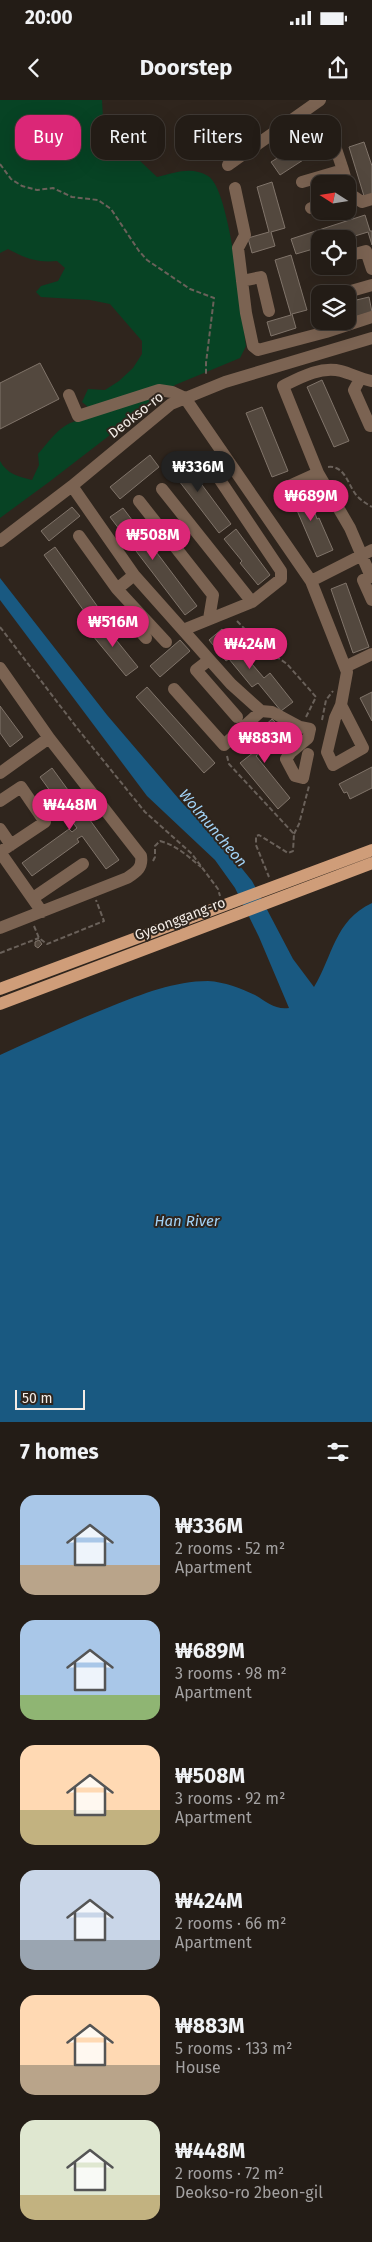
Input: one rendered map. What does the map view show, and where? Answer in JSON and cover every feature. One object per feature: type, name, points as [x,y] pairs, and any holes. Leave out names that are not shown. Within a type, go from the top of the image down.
[{"type":"main road","name":"Gyeonggang-ro","points":[[0,989],[372,850]]},
{"type":"main road","name":"Gyeonggang-ro","points":[[0,1004],[372,863]]},
{"type":"street","points":[[228,165],[320,100]]},
{"type":"street","points":[[340,160],[344,175]]},
{"type":"street","points":[[302,182],[343,170]]},
{"type":"street","points":[[235,188],[245,235],[238,248],[246,313],[253,346],[258,350],[266,370]]},
{"type":"street","points":[[356,198],[362,202],[372,199]]},
{"type":"street","points":[[356,254],[366,251],[372,269]]},
{"type":"street","points":[[242,281],[261,277],[269,311]]},
{"type":"street","points":[[356,290],[372,285]]},
{"type":"street","points":[[258,350],[326,332],[372,317]]},
{"type":"street","name":"Deokso-ro","points":[[0,542],[72,486],[171,404],[266,370],[372,338]]},
{"type":"street","points":[[366,380],[341,371],[329,370],[305,374],[284,386],[318,471],[350,528],[366,552],[371,576],[363,580],[372,600]]},
{"type":"street","points":[[366,380],[354,390],[370,426]]},
{"type":"street","points":[[69,395],[78,416],[159,390],[172,392],[185,398],[311,581],[347,672],[341,705]]},
{"type":"street","points":[[183,630],[252,602],[281,579],[281,571],[204,459]]},
{"type":"street","points":[[218,477],[232,468]]},
{"type":"street","points":[[287,487],[318,471]]},
{"type":"street","points":[[72,486],[134,575],[231,684],[261,711],[272,712],[300,727],[310,730],[308,738],[291,752],[286,759],[295,776],[303,778],[308,754]]},
{"type":"street","points":[[162,489],[252,602]]},
{"type":"street","points":[[139,501],[213,595],[208,619]]},
{"type":"street","points":[[79,536],[117,589],[166,642]]},
{"type":"street","points":[[311,581],[366,552]]},
{"type":"street","points":[[117,589],[134,575]]},
{"type":"street","points":[[140,614],[136,627],[146,638]]},
{"type":"street","points":[[345,668],[371,657]]},
{"type":"street","points":[[209,660],[196,670],[237,717]]},
{"type":"street","points":[[0,668],[49,738],[141,856],[142,863],[138,871],[127,878],[93,893],[0,928]]},
{"type":"street","points":[[174,689],[224,745],[258,716],[261,711]]},
{"type":"street","points":[[0,773],[49,738]]},
{"type":"street","points":[[2,796],[21,786],[45,822],[0,852],[33,898],[36,914]]},
{"type":"street","points":[[0,829],[11,844]]},
{"type":"street","points":[[33,898],[83,864]]},
{"type":"path","points":[[0,164],[10,179],[22,186],[37,190],[53,188],[72,197],[98,200],[111,209],[147,260],[190,289],[214,298],[206,375]]},
{"type":"path","points":[[318,471],[331,467],[339,470],[345,476],[357,496],[372,505]]},
{"type":"path","points":[[229,611],[261,646],[287,664],[316,697],[300,727]]},
{"type":"path","points":[[0,627],[145,812],[177,839],[205,870],[218,888],[220,897]]},
{"type":"path","points":[[224,745],[229,764],[294,834],[293,851],[288,853],[259,835],[256,836],[256,845],[271,881]]},
{"type":"path","points":[[142,863],[152,861],[155,858],[155,846],[160,841],[168,842],[184,852],[205,870]]},
{"type":"path","points":[[36,914],[39,938],[47,944],[104,921],[93,893]]},
{"type":"path","points":[[0,953],[39,938]]},
{"type":"green space","points":[[0,100],[102,100],[103,115],[91,115],[91,160],[139,160],[157,177],[177,172],[195,171],[208,176],[216,186],[229,227],[246,346],[240,358],[175,385],[0,518],[0,461],[10,472],[32,480],[39,465],[38,454],[48,442],[58,431],[70,423],[85,419],[87,406],[82,402],[88,389],[105,390],[119,381],[133,368],[142,354],[142,341],[110,304],[90,300],[41,297],[36,292],[41,286],[58,281],[65,268],[57,261],[31,259],[8,249],[0,253]]},
{"type":"water","name":"Han River","points":[[0,578],[107,715],[184,805],[206,824],[252,881],[293,959],[314,987],[342,929],[359,911],[372,903],[372,1422],[0,1422],[0,1055],[123,1001],[183,983],[208,981],[226,984],[255,995],[275,1007],[289,1008],[259,937],[235,888],[215,860],[147,796],[0,600]]},
{"type":"building","points":[[364,142],[372,166],[372,194],[364,196],[349,147]]},
{"type":"building","points":[[274,160],[303,160],[280,175],[271,162]]},
{"type":"building","points":[[272,182],[285,228],[271,232],[275,246],[252,253],[248,238],[269,232],[257,187]]},
{"type":"building","points":[[365,215],[370,231],[372,231],[372,245],[368,232],[356,236],[356,230],[319,230],[350,220],[356,220],[356,218]]},
{"type":"building","points":[[311,233],[311,250],[296,254],[291,239]]},
{"type":"building","points":[[291,255],[307,310],[292,314],[296,328],[271,336],[267,322],[291,315],[275,260]]},
{"type":"building","points":[[369,297],[372,312],[356,317],[356,300]]},
{"type":"building","points":[[40,363],[59,399],[0,429],[0,383]]},
{"type":"building","points":[[322,380],[349,441],[334,447],[307,387]]},
{"type":"building","points":[[262,407],[288,471],[272,477],[246,413]]},
{"type":"building","points":[[179,454],[231,524],[219,533],[166,464]]},
{"type":"building","points":[[150,455],[159,467],[120,499],[110,487]]},
{"type":"building","points":[[306,487],[317,519],[319,518],[333,550],[317,557],[290,494]]},
{"type":"building","points":[[72,507],[80,516],[49,541],[41,531]]},
{"type":"building","points":[[123,508],[197,606],[185,615],[110,517]]},
{"type":"building","points":[[236,529],[270,575],[258,585],[224,539]]},
{"type":"building","points":[[55,547],[100,610],[89,618],[44,555]]},
{"type":"building","points":[[346,583],[369,647],[353,653],[331,589]]},
{"type":"building","points":[[100,620],[138,667],[126,676],[88,630]]},
{"type":"building","points":[[222,629],[264,678],[270,673],[293,702],[281,711],[258,683],[252,687],[229,659],[226,661],[209,640]]},
{"type":"building","points":[[180,640],[190,651],[160,677],[150,666]]},
{"type":"building","points":[[147,687],[215,763],[204,773],[136,697]]},
{"type":"building","points":[[372,692],[372,721],[360,698]]},
{"type":"building","points":[[0,706],[23,737],[10,747],[0,733]]},
{"type":"building","points":[[272,719],[284,732],[256,756],[290,798],[278,809],[240,763],[254,752],[246,742]]},
{"type":"building","points":[[372,767],[372,788],[350,799],[347,792],[344,793],[339,784]]},
{"type":"building","points":[[52,768],[119,860],[106,869],[82,836],[77,839],[79,842],[32,876],[22,863],[69,829],[72,832],[77,828],[40,777]]},
{"type":"building","points":[[39,940],[42,944],[38,948],[35,946],[35,942]]},
{"type":"water label","name":"Wolmuncheon","points":[[213,828]]}]
